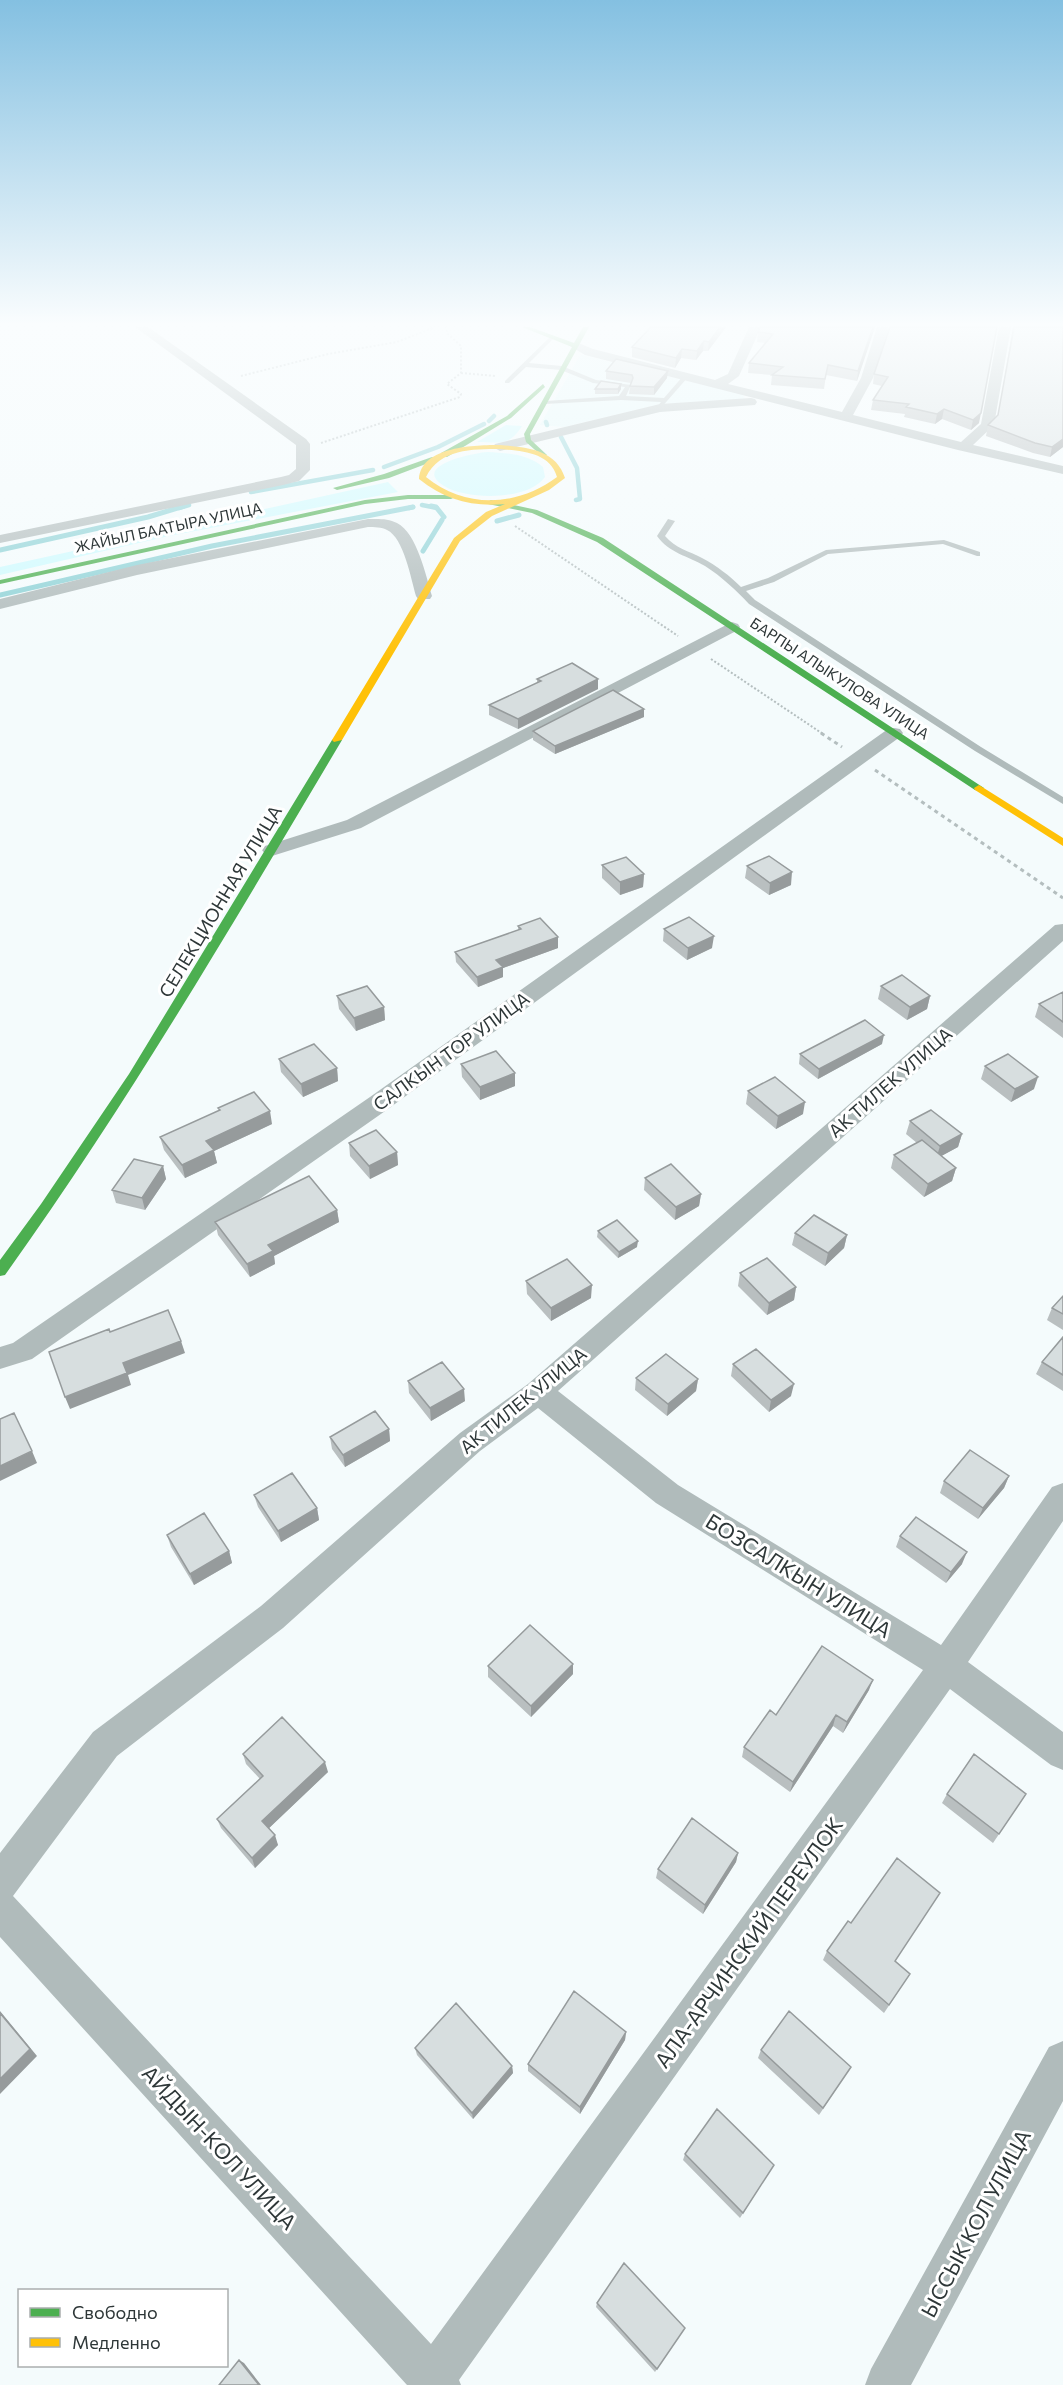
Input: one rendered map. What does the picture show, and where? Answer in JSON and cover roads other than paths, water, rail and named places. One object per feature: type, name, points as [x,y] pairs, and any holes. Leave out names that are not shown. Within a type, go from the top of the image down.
[{"type":"main road","points":[[451,497],[429,487],[422,477],[424,468],[472,438]]},
{"type":"main road","points":[[490,508],[530,504],[546,491],[557,489],[562,472],[560,468],[528,441]]},
{"type":"main road","points":[[321,492],[386,476],[439,457],[475,448],[523,449],[543,455]]},
{"type":"main road","name":"ЖАЙЫЛ БААТЫРА УЛИЦА","points":[[0,582],[163,544],[408,496],[451,497],[490,508]]},
{"type":"main road","name":"СЕЛЕКЦИОННАЯ УЛИЦА","points":[[451,497],[460,503],[461,517],[457,540]]},
{"type":"main road","points":[[490,508],[509,504],[530,504]]},
{"type":"main road","name":"БАРПЫ АЛЫКУЛОВА УЛИЦА","points":[[530,504],[600,540],[1063,843]]},
{"type":"main road","name":"СЕЛЕКЦИОННАЯ УЛИЦА","points":[[0,1271],[47,1208],[132,1082],[457,540],[490,508]]},
{"type":"main road","name":"БАРПЫ АЛЫКУЛОВА УЛИЦА","points":[[572,512],[600,540]]},
{"type":"street","points":[[0,539],[294,478],[303,470],[303,449],[301,442],[296,438]]},
{"type":"street","points":[[500,447],[538,438]]},
{"type":"street","points":[[930,438],[1063,470]]},
{"type":"street","points":[[963,447],[972,438]]},
{"type":"street","points":[[0,604],[137,570],[340,526],[368,523],[381,523],[396,530],[408,547],[424,596]]},
{"type":"street","points":[[272,850],[354,824],[732,627]]},
{"type":"street","name":"САЛКЫН ТОР УЛИЦА","points":[[0,1358],[22,1351],[370,1109],[894,733]]},
{"type":"street","name":"АК ТИЛЕК УЛИЦА","points":[[0,1883],[105,1744],[272,1617],[470,1442],[538,1392],[1063,930]]},
{"type":"street","name":"БОЗСАЛКЫН УЛИЦА","points":[[538,1392],[667,1494],[946,1666],[1063,1753]]},
{"type":"street","name":"АЛА-АРЧИНСКИЙ ПЕРЕУЛОК","points":[[434,2383],[946,1666],[1063,1496]]},
{"type":"street","name":"АЙДЫН-КОЛ УЛИЦА","points":[[0,1909],[434,2383]]},
{"type":"street","name":"ЫССЫК КОЛ УЛИЦА","points":[[887,2385],[1063,2061]]},
{"type":"lane","points":[[671,521],[661,536],[669,547],[701,560],[762,608],[978,749],[1063,801]]},
{"type":"lane","points":[[740,590],[771,580],[826,552],[944,542],[977,554]]},
{"type":"waterway","points":[[384,467],[455,438]]},
{"type":"waterway","points":[[562,438],[577,468],[580,499],[576,500]]},
{"type":"waterway","points":[[251,492],[373,470]]},
{"type":"waterway","points":[[179,508],[189,505]]},
{"type":"waterway","points":[[422,505],[437,508]]},
{"type":"waterway","points":[[0,550],[148,517],[184,506]]},
{"type":"waterway","points":[[431,506],[437,508]]},
{"type":"waterway","points":[[0,595],[212,546],[413,507],[409,508]]},
{"type":"waterway","points":[[437,508],[444,517]]},
{"type":"waterway","points":[[497,521],[519,515]]},
{"type":"waterway","points":[[423,551],[442,520]]}]
